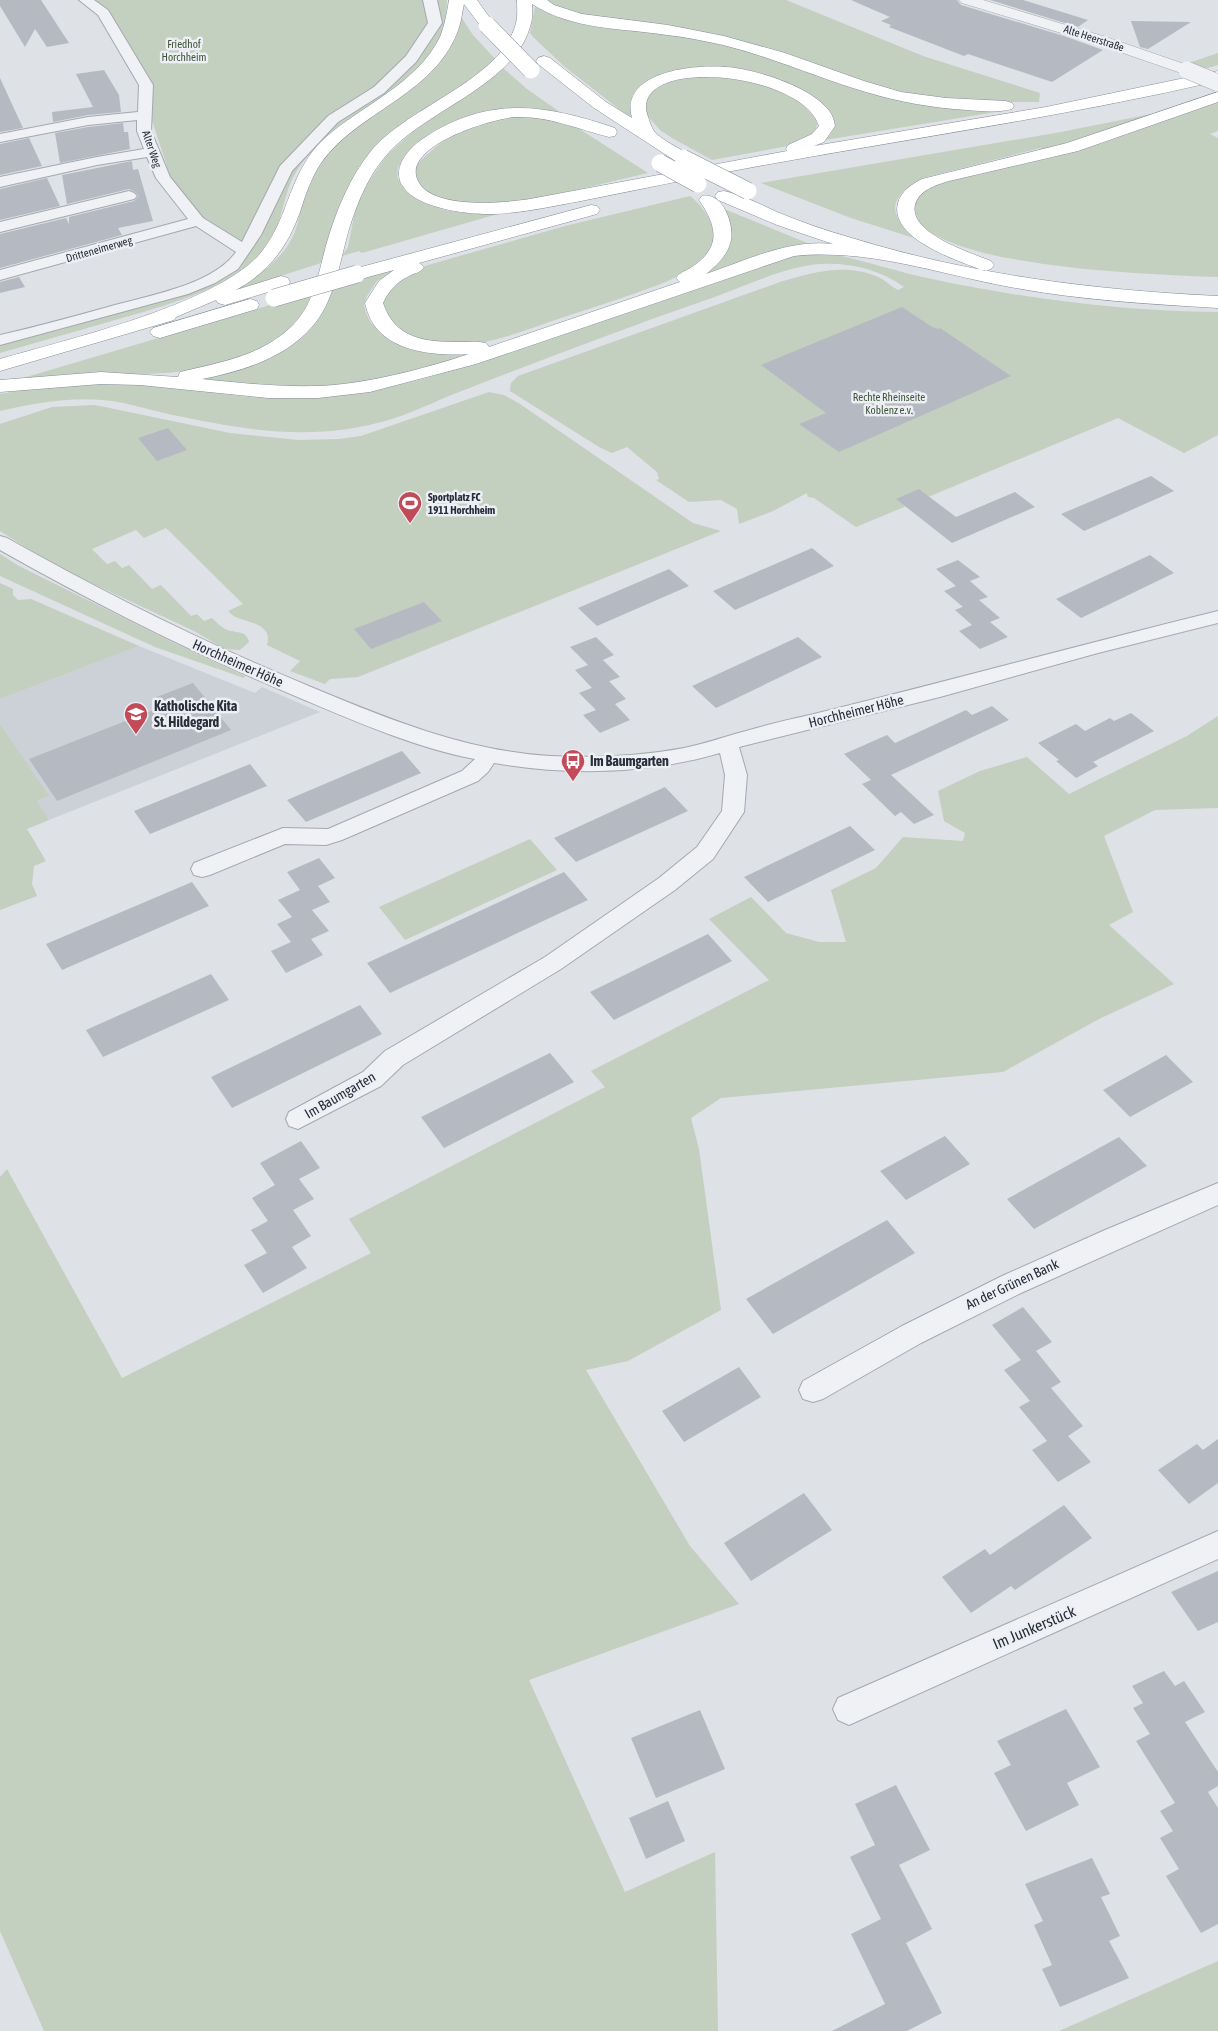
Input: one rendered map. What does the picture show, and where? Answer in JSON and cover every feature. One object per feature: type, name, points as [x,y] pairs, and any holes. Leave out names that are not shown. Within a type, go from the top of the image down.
[{"type":"highway","points":[[150,321],[230,284],[257,268],[275,250],[286,229],[300,186],[314,161],[345,128],[404,89],[427,68],[447,39],[456,0]]},
{"type":"highway","points":[[469,0],[487,25],[539,71],[584,94],[638,147]]},
{"type":"highway","points":[[156,381],[210,372],[248,360],[284,342],[305,324],[318,304],[356,186],[367,166],[379,152],[406,128],[471,86],[498,65],[516,42],[525,14],[525,0]]},
{"type":"highway","points":[[537,0],[549,8],[568,16],[673,31],[740,44],[874,89],[928,101],[979,106],[1014,106],[1147,93]]},
{"type":"highway","points":[[508,22],[539,71]]},
{"type":"highway","points":[[638,147],[637,102],[641,94],[659,81],[687,73],[720,72],[754,77],[789,89],[816,105],[823,112],[827,120],[826,126],[816,140],[804,146],[755,161]]},
{"type":"highway","points":[[1218,76],[1147,93],[1053,111],[755,161],[636,184],[515,207],[478,210],[460,208],[418,192],[411,184],[408,175],[408,167],[413,158],[437,139],[463,124],[490,115],[517,112],[546,114],[566,118],[638,147],[683,158],[748,191],[800,213],[853,232],[925,252],[985,264],[1106,281],[1218,288]]},
{"type":"highway","points":[[359,266],[672,190],[1067,122],[1218,90]]},
{"type":"highway","points":[[985,264],[941,246],[911,225],[904,210],[906,203],[915,190],[932,180],[1091,141],[1218,98]]},
{"type":"highway","points":[[572,105],[688,178],[716,198],[798,228],[881,255],[957,272],[1050,288],[1148,298],[1218,302]]},
{"type":"highway","points":[[0,379],[277,290],[557,204],[636,184]]},
{"type":"highway","points":[[566,216],[401,273],[387,283],[377,296],[374,303],[379,319],[392,332],[414,343],[440,348],[467,348],[514,338],[666,286],[688,277],[706,266],[713,260],[722,245],[723,225],[718,212],[716,198]]},
{"type":"highway","points":[[0,386],[92,378],[156,381],[242,391],[318,392],[370,386],[469,360],[791,251],[819,248],[881,255]]},
{"type":"highway","points":[[0,364],[150,321],[277,290]]},
{"type":"street","name":"Alter Weg","points":[[86,0],[103,14],[146,85],[144,131],[163,178],[198,221],[244,250]]},
{"type":"street","points":[[0,340],[49,329],[180,291],[232,266],[244,250],[285,169],[292,160],[333,119],[385,84],[411,59],[435,23],[430,0]]},
{"type":"street","name":"Alte Heerstraße","points":[[967,0],[1100,40],[1187,70],[1218,83]]},
{"type":"street","points":[[0,138],[88,121],[135,116]]},
{"type":"street","points":[[0,182],[97,161],[152,152]]},
{"type":"street","points":[[0,227],[129,196]]},
{"type":"street","name":"Dritteneimerweg","points":[[0,275],[198,221]]},
{"type":"street","name":"Horchheimer Höhe","points":[[0,542],[101,598],[246,668],[407,733],[454,748],[545,763],[619,763],[687,755],[940,690],[1095,647],[1218,617]]},
{"type":"street","name":"Im Baumgarten","points":[[298,1119],[372,1079],[394,1058],[553,963],[667,884],[705,853],[733,812],[736,774],[728,743]]},
{"type":"street","points":[[202,869],[284,836],[334,835],[470,776],[481,768],[488,755]]},
{"type":"street","name":"An der Grünen Bank","points":[[812,1390],[876,1351],[966,1305],[1218,1194]]},
{"type":"street","name":"Im Junkerstück","points":[[849,1709],[1218,1545]]},
{"type":"shaded area","name":"Katholische Kita St. Hildegard","points":[[139,646],[255,693],[262,687],[320,712],[49,820],[37,801],[48,796],[0,724],[0,699]]},
{"type":"green space","name":"Friedhof Horchheim","points":[[84,0],[426,0],[430,23],[405,59],[374,89],[318,128],[242,244],[199,217],[171,179],[150,114],[145,85],[103,13]]},
{"type":"green space","points":[[434,0],[446,0],[447,2],[442,35],[434,51],[406,79],[338,128],[308,155],[292,180],[274,236],[265,250],[251,264],[234,276],[191,296],[0,353],[0,343],[56,331],[138,307],[227,272],[289,169],[323,132],[372,98],[438,24]]},
{"type":"green space","points":[[545,0],[786,0],[923,56],[1040,93],[1039,102],[961,102],[890,90],[812,64],[566,12]]},
{"type":"green space","points":[[535,7],[552,15],[570,20],[698,39],[752,51],[846,84],[996,112],[825,140],[833,130],[834,121],[822,104],[732,70],[646,83],[637,91],[630,104],[633,120],[565,67],[533,37],[530,33]]},
{"type":"green space","points":[[461,17],[473,35],[497,61],[378,144],[360,165],[346,190],[321,263],[221,295],[262,272],[280,256],[293,236],[306,190],[324,158],[351,131],[407,91],[440,61],[452,41]]},
{"type":"green space","points":[[1218,53],[1218,65],[1201,70],[1186,64]]},
{"type":"green space","points":[[503,68],[527,89],[561,113],[533,108],[515,109],[414,148],[398,167],[397,177],[407,190],[432,206],[461,212],[492,213],[508,211],[362,253],[359,251],[342,256],[348,247],[355,211],[362,191],[387,155],[419,126]]},
{"type":"green space","points":[[710,75],[768,85],[800,101],[818,121],[815,133],[794,145],[712,160],[660,130],[646,114],[645,97],[660,86],[676,80]]},
{"type":"green space","points":[[1218,101],[1218,131],[1210,134],[1218,138],[1218,277],[1109,271],[1011,259],[963,247],[918,225],[913,204],[923,190],[941,182],[1103,143]]},
{"type":"green space","points":[[1151,114],[1153,116],[1089,137],[923,178],[903,192],[895,206],[900,222],[917,239],[851,218],[761,183],[1061,132]]},
{"type":"green space","points":[[534,116],[578,128],[648,173],[512,205],[452,202],[428,193],[419,184],[415,173],[416,167],[421,160],[438,145],[459,131],[506,117]]},
{"type":"green space","points":[[690,196],[707,214],[711,222],[714,239],[712,247],[707,255],[692,267],[664,283],[516,334],[470,344],[446,344],[423,339],[404,331],[390,321],[383,308],[386,294],[400,280],[428,265],[565,226]]},
{"type":"green space","points":[[724,209],[812,245],[709,274],[705,272]]},
{"type":"green space","name":"Rechte Rheinseite Koblenz e.v.","points":[[825,253],[932,279],[1038,298],[1146,309],[1218,312],[1218,435],[1184,453],[1118,418],[856,527],[814,498],[808,497],[807,493],[773,511],[739,524],[737,509],[721,500],[689,502],[656,480],[659,479],[657,472],[627,447],[612,453],[599,447],[510,391],[511,383],[518,376],[783,281],[830,270],[854,270],[878,277],[898,290],[904,287],[874,271],[842,264],[819,264],[791,269],[646,321],[401,416],[335,431],[307,432],[252,429],[197,420],[119,402],[90,399],[51,401],[0,411],[0,394],[74,384],[148,384],[265,398],[306,398],[347,394],[387,387],[427,378],[794,255]]},
{"type":"green space","points":[[401,266],[377,281],[367,296],[364,305],[371,323],[386,336],[486,350],[390,376],[316,388],[267,388],[195,379],[229,372],[319,318],[332,289]]},
{"type":"green space","points":[[311,295],[303,312],[292,326],[277,338],[242,357],[223,363],[204,368],[167,373],[85,374],[24,380],[23,378],[270,305],[272,307]]},
{"type":"green space","points":[[489,392],[504,395],[520,404],[693,523],[721,531],[358,677],[330,679],[325,684],[290,671],[300,661],[267,645],[267,633],[260,626],[237,618],[229,612],[243,604],[166,528],[144,538],[136,530],[92,549],[107,564],[115,561],[122,568],[129,565],[152,589],[161,585],[191,616],[197,614],[204,621],[212,618],[225,629],[243,633],[249,642],[240,650],[225,649],[194,631],[57,567],[0,531],[0,424],[52,407],[95,405],[230,433],[298,440],[339,439],[361,436]]},
{"type":"green space","points":[[0,554],[19,566],[245,676],[244,678],[155,647],[0,576]]},
{"type":"green space","points":[[0,583],[13,589],[13,595],[18,600],[31,599],[139,646],[0,699]]},
{"type":"green space","points":[[1218,716],[1218,808],[1155,810],[1104,836],[1133,912],[1109,925],[1174,984],[1099,1019],[1003,1072],[721,1098],[691,1118],[699,1149],[721,1310],[628,1361],[586,1370],[690,1546],[739,1604],[529,1680],[625,1892],[715,1852],[718,2031],[44,2031],[0,1931],[0,1177],[7,1169],[122,1378],[371,1253],[349,1219],[605,1087],[591,1071],[769,980],[709,919],[751,897],[786,933],[819,942],[846,942],[831,890],[876,868],[903,837],[963,841],[965,833],[944,821],[938,791],[980,771],[1027,757],[1069,794],[1187,736]]},
{"type":"green space","points":[[0,724],[49,796],[37,801],[49,820],[27,829],[46,861],[34,866],[32,884],[37,896],[0,910]]},
{"type":"green space","points":[[530,839],[557,870],[405,940],[379,907]]},
{"type":"green space","points":[[1218,1961],[1218,2031],[1059,2031]]},
{"type":"building","points":[[0,0],[41,0],[69,43],[47,47],[35,29],[25,47],[0,6]]},
{"type":"building","points":[[851,0],[957,0],[961,5],[1064,36],[1103,50],[1052,82],[968,54],[964,56],[889,27],[891,25],[881,21],[890,17]]},
{"type":"building","points":[[990,0],[1023,0],[1088,20],[1078,27]]},
{"type":"building","points":[[1131,21],[1191,22],[1148,49],[1140,47]]},
{"type":"building","points":[[104,70],[119,95],[121,112],[88,115],[53,122],[52,112],[93,107],[76,74]]},
{"type":"building","points":[[0,78],[23,128],[0,132]]},
{"type":"building","points":[[123,123],[124,132],[128,132],[130,149],[60,163],[55,133]]},
{"type":"building","points":[[29,138],[42,166],[0,175],[0,144]]},
{"type":"building","points":[[132,161],[133,170],[138,169],[153,221],[118,228],[122,235],[0,268],[0,234],[66,218],[69,224],[69,217],[134,201],[139,196],[129,189],[67,204],[62,175]]},
{"type":"building","points":[[47,178],[60,206],[0,220],[0,189]]},
{"type":"building","points":[[19,277],[25,287],[0,293],[0,282]]},
{"type":"building","points":[[902,307],[932,327],[940,328],[1011,376],[839,452],[799,424],[826,413],[761,365]]},
{"type":"building","points":[[168,428],[187,450],[157,461],[138,438]]},
{"type":"building","points":[[1151,476],[1174,491],[1084,531],[1061,514]]},
{"type":"building","points":[[919,489],[956,517],[1015,492],[1035,507],[952,543],[896,499]]},
{"type":"building","points":[[812,548],[834,566],[735,610],[713,591]]},
{"type":"building","points":[[1150,555],[1174,573],[1081,618],[1056,599]]},
{"type":"building","points":[[958,560],[980,577],[970,581],[988,597],[979,600],[1000,618],[990,622],[1008,637],[980,649],[959,631],[972,625],[955,610],[963,607],[944,591],[956,586],[936,569]]},
{"type":"building","points":[[669,569],[689,586],[597,626],[578,608]]},
{"type":"building","points":[[424,602],[442,621],[371,649],[354,629]]},
{"type":"building","points":[[596,637],[614,655],[603,660],[620,677],[592,688],[575,670],[588,665],[570,647]]},
{"type":"building","points":[[798,637],[822,657],[716,708],[692,686]]},
{"type":"building","points":[[609,681],[626,699],[615,704],[630,720],[600,733],[583,715],[596,710],[579,693]]},
{"type":"building","points":[[193,683],[231,730],[57,801],[29,759],[161,707],[154,698]]},
{"type":"building","points":[[992,706],[1009,720],[891,775],[934,815],[914,824],[901,812],[895,816],[862,784],[871,780],[844,754],[887,735],[895,743],[966,710],[972,715]]},
{"type":"building","points":[[1131,713],[1154,731],[1093,762],[1098,766],[1076,778],[1056,761],[1059,760],[1038,743],[1076,724],[1085,731],[1110,718],[1114,721]]},
{"type":"building","points":[[402,751],[421,773],[306,822],[287,800]]},
{"type":"building","points":[[250,764],[267,786],[150,834],[134,811]]},
{"type":"building","points":[[665,787],[688,811],[576,862],[554,838]]},
{"type":"building","points":[[850,826],[875,850],[768,902],[744,877]]},
{"type":"building","points":[[319,858],[335,878],[318,886],[330,902],[312,910],[329,931],[311,939],[323,955],[286,973],[271,951],[291,942],[277,924],[292,917],[278,900],[300,890],[287,872]]},
{"type":"building","points":[[564,872],[588,900],[390,993],[367,963]]},
{"type":"building","points":[[192,882],[209,906],[62,970],[46,944]]},
{"type":"building","points":[[708,934],[732,961],[614,1020],[590,992]]},
{"type":"building","points":[[211,974],[229,1000],[103,1057],[86,1030]]},
{"type":"building","points":[[360,1005],[382,1034],[232,1108],[211,1077]]},
{"type":"building","points":[[550,1053],[574,1082],[444,1148],[421,1117]]},
{"type":"building","points":[[1166,1055],[1193,1082],[1130,1117],[1103,1090]]},
{"type":"building","points":[[945,1136],[970,1164],[906,1200],[880,1171]]},
{"type":"building","points":[[1119,1137],[1147,1166],[1034,1229],[1007,1199]]},
{"type":"building","points":[[301,1141],[320,1168],[299,1179],[314,1199],[293,1210],[311,1236],[292,1247],[307,1268],[263,1293],[244,1265],[267,1253],[251,1230],[268,1221],[252,1198],[275,1185],[260,1163]]},
{"type":"building","points":[[887,1220],[915,1253],[773,1334],[746,1299]]},
{"type":"building","points":[[1023,1307],[1052,1342],[1036,1351],[1061,1382],[1051,1388],[1083,1426],[1068,1436],[1091,1462],[1058,1482],[1032,1450],[1047,1441],[1019,1407],[1030,1401],[1004,1370],[1021,1360],[992,1325]]},
{"type":"building","points":[[739,1367],[761,1397],[684,1442],[662,1411]]},
{"type":"building","points":[[1218,1439],[1218,1483],[1189,1504],[1158,1470],[1197,1444],[1203,1450]]},
{"type":"building","points":[[804,1493],[832,1530],[751,1581],[724,1543]]},
{"type":"building","points":[[1064,1505],[1092,1538],[1015,1590],[1011,1586],[971,1613],[942,1577],[985,1549],[990,1555]]},
{"type":"building","points":[[1218,1571],[1218,1622],[1198,1631],[1171,1592]]},
{"type":"building","points":[[1164,1671],[1175,1686],[1184,1681],[1205,1712],[1185,1722],[1218,1772],[1218,1786],[1208,1792],[1218,1808],[1218,1924],[1201,1933],[1166,1876],[1179,1869],[1160,1838],[1173,1831],[1160,1811],[1175,1803],[1136,1741],[1150,1734],[1133,1708],[1143,1703],[1132,1686]]},
{"type":"building","points":[[1066,1709],[1100,1767],[1067,1783],[1079,1805],[1026,1831],[994,1773],[1011,1765],[997,1741]]},
{"type":"building","points":[[700,1710],[725,1769],[656,1798],[631,1738]]},
{"type":"building","points":[[896,1785],[930,1850],[899,1865],[932,1929],[906,1943],[942,2013],[907,2031],[832,2031],[885,2004],[851,1934],[881,1919],[850,1857],[875,1845],[855,1804]]},
{"type":"building","points":[[668,1801],[685,1841],[646,1859],[629,1818]]},
{"type":"building","points":[[1092,1858],[1110,1894],[1101,1897],[1120,1936],[1109,1941],[1129,1978],[1060,2007],[1042,1969],[1052,1965],[1034,1925],[1043,1921],[1025,1884]]},
{"type":"place","name":"Sportplatz FC 1911 Horchheim","points":[[410,524]]},
{"type":"place","name":"Katholische Kita St. Hildegard","points":[[136,735]]},
{"type":"place","name":"Im Baumgarten","points":[[573,782]]}]
